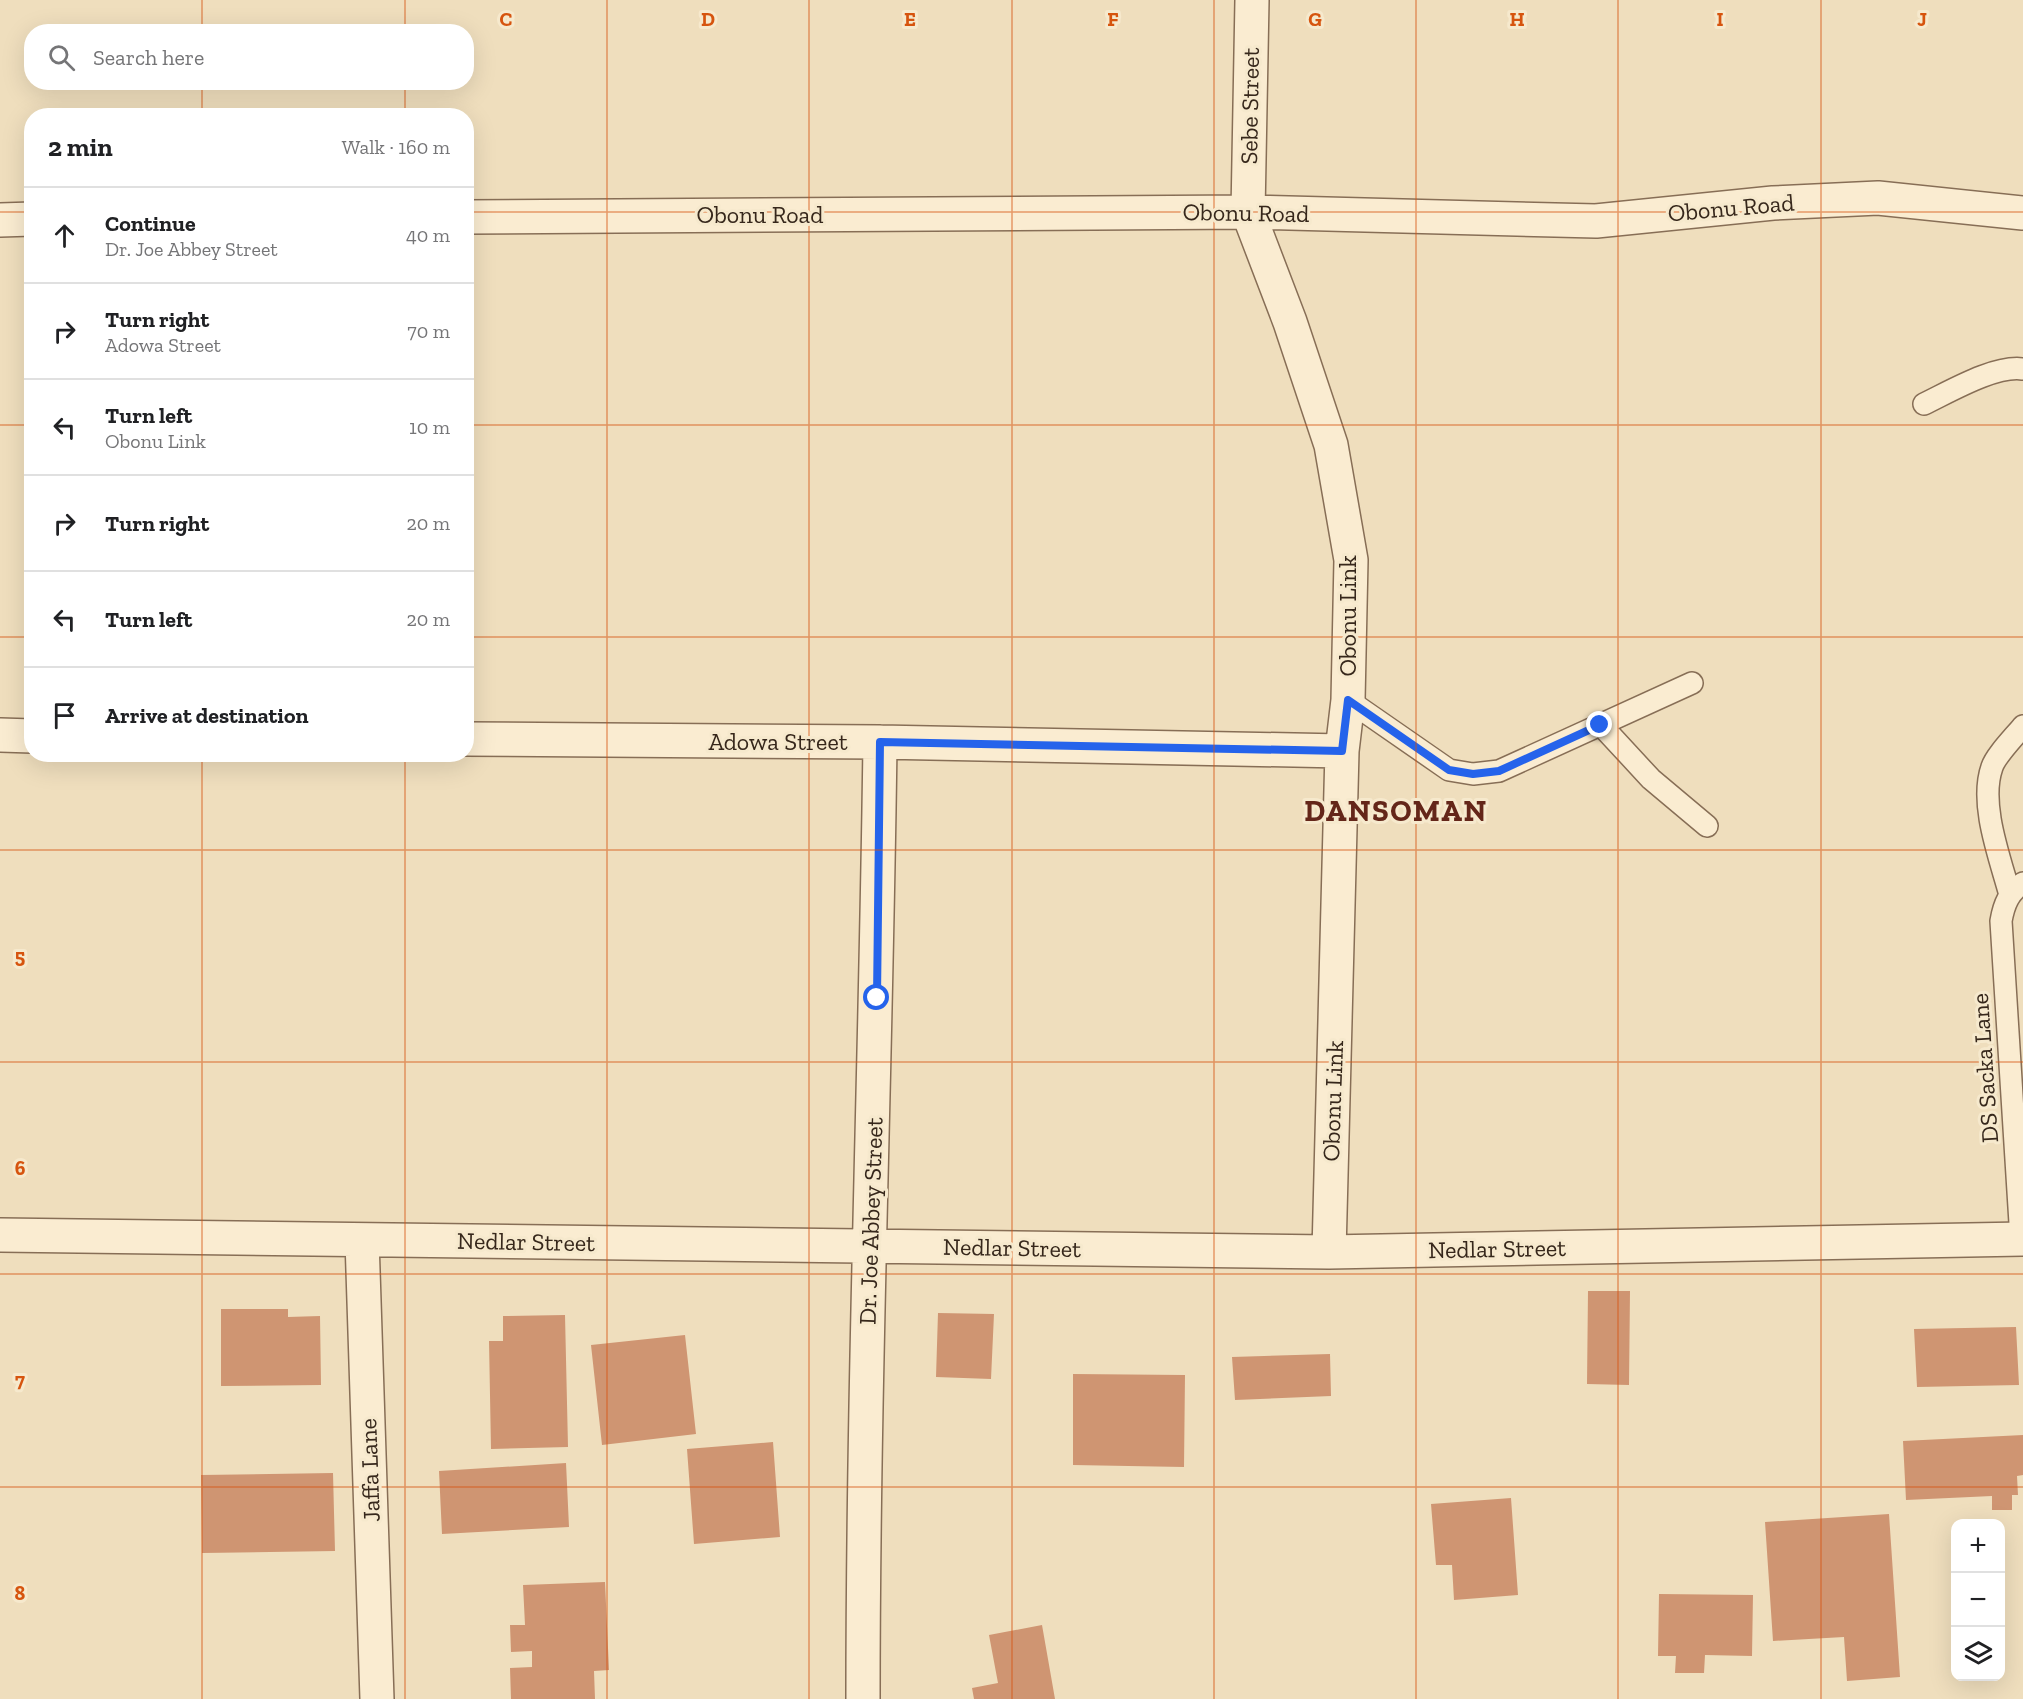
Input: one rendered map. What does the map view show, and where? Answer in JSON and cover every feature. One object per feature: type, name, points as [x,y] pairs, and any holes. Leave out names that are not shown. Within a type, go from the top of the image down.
[{"type":"street","name":"Sebe Street","points":[[1248,212],[1252,0]]},
{"type":"street","name":"Obonu Road","points":[[474,217],[1248,212],[1596,221],[1773,203],[1878,198],[2023,213]]},
{"type":"street","name":"Obonu Link","points":[[1248,212],[1290,322],[1331,445],[1350,560],[1348,700],[1342,751],[1329,1252]]},
{"type":"street","points":[[0,220],[24,219]]},
{"type":"street","points":[[0,735],[24,736]]},
{"type":"street","name":"Adowa Street","points":[[474,739],[880,742],[1342,751]]},
{"type":"street","name":"Dr. Joe Abbey Street","points":[[863,1699],[863,1517],[877,998],[880,742]]},
{"type":"street","name":"Nedlar Street","points":[[0,1235],[1329,1252],[2022,1239]]},
{"type":"street","name":"Jaffa Lane","points":[[362,1240],[377,1699]]},
{"type":"lane","points":[[1924,404],[1996,371],[2011,367],[2023,369]]},
{"type":"lane","points":[[1348,700],[1449,770],[1473,774],[1499,771],[1692,683]]},
{"type":"lane","points":[[1600,725],[1651,779],[1707,826]]},
{"type":"lane","name":"DS Sacka Lane","points":[[2022,1239],[2001,921],[2003,908],[2016,889],[1989,810],[1989,788],[1992,765],[2023,726]]},
{"type":"building","points":[[1588,1291],[1630,1291],[1629,1385],[1587,1384]]},
{"type":"building","points":[[221,1309],[288,1309],[288,1317],[320,1316],[321,1385],[221,1386]]},
{"type":"building","points":[[938,1313],[994,1314],[991,1379],[936,1377]]},
{"type":"building","points":[[565,1315],[568,1447],[491,1449],[489,1341],[503,1341],[503,1316]]},
{"type":"building","points":[[2016,1327],[2019,1385],[1917,1387],[1914,1329]]},
{"type":"building","points":[[685,1335],[696,1434],[602,1445],[591,1345]]},
{"type":"building","points":[[1330,1354],[1331,1396],[1235,1400],[1232,1357]]},
{"type":"building","points":[[1073,1374],[1185,1375],[1184,1467],[1073,1465]]},
{"type":"building","points":[[2023,1435],[2023,1475],[2017,1476],[2018,1495],[2012,1495],[2012,1510],[1992,1510],[1992,1496],[1906,1500],[1903,1441]]},
{"type":"building","points":[[773,1442],[780,1537],[694,1544],[687,1449]]},
{"type":"building","points":[[566,1463],[569,1527],[442,1534],[439,1471]]},
{"type":"building","points":[[333,1473],[335,1551],[202,1553],[201,1475]]},
{"type":"building","points":[[1511,1498],[1518,1595],[1454,1600],[1452,1565],[1436,1565],[1431,1504]]},
{"type":"building","points":[[1889,1514],[1900,1677],[1847,1681],[1844,1637],[1773,1641],[1765,1522]]},
{"type":"building","points":[[605,1582],[609,1670],[594,1671],[595,1699],[511,1699],[510,1668],[532,1667],[532,1651],[511,1652],[510,1625],[525,1625],[523,1585]]},
{"type":"building","points":[[1659,1594],[1753,1595],[1752,1656],[1705,1655],[1704,1673],[1675,1673],[1676,1656],[1658,1656]]},
{"type":"building","points":[[1042,1625],[1055,1699],[974,1699],[972,1688],[998,1683],[989,1635]]},
{"type":"district","name":"DANSOMAN","points":[[1396,811]]},
{"type":"route","points":[[877,998],[880,742],[1342,751],[1348,700],[1449,770],[1473,774],[1499,771],[1600,725]]}]
